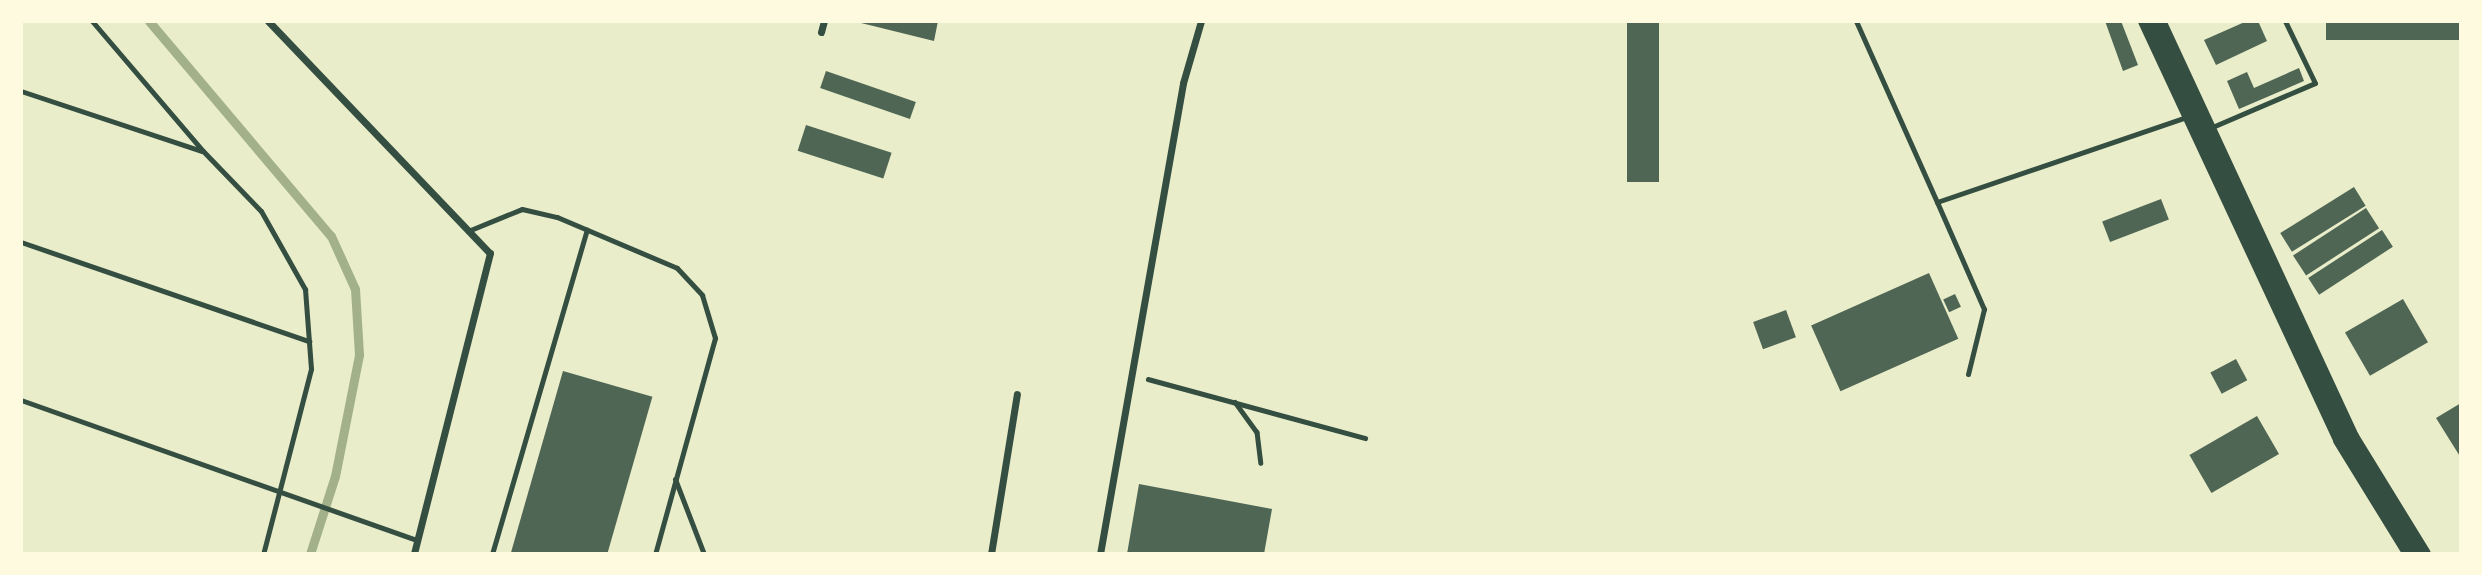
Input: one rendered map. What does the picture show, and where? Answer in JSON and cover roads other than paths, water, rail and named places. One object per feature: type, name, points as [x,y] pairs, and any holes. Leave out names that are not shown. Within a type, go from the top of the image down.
[{"type":"main road","points":[[2156,23],[2209,129],[2351,437],[2424,554]]},
{"type":"main road","points":[[2156,23],[2189,116],[2340,440],[2410,554]]},
{"type":"street","points":[[268,21],[490,253],[414,554]]},
{"type":"street","points":[[821,32],[824,21]]},
{"type":"street","points":[[1100,554],[1183,83],[1201,21]]},
{"type":"street","points":[[991,554],[1017,394]]},
{"type":"lane","points":[[92,21],[202,151],[261,211],[306,289],[312,369],[283,492],[263,554]]},
{"type":"lane","points":[[1856,21],[1984,309],[1968,374]]},
{"type":"lane","points":[[2209,129],[2315,83],[2285,21]]},
{"type":"lane","points":[[21,91],[202,151]]},
{"type":"lane","points":[[1937,202],[2189,116]]},
{"type":"lane","points":[[468,231],[522,209],[587,230],[677,268],[702,295],[715,338],[655,554]]},
{"type":"lane","points":[[492,554],[587,230]]},
{"type":"lane","points":[[21,242],[309,341]]},
{"type":"lane","points":[[21,400],[417,540]]},
{"type":"lane","points":[[676,479],[704,554]]},
{"type":"waterway","points":[[149,21],[331,236],[355,289],[359,355],[335,476],[310,554]]}]
